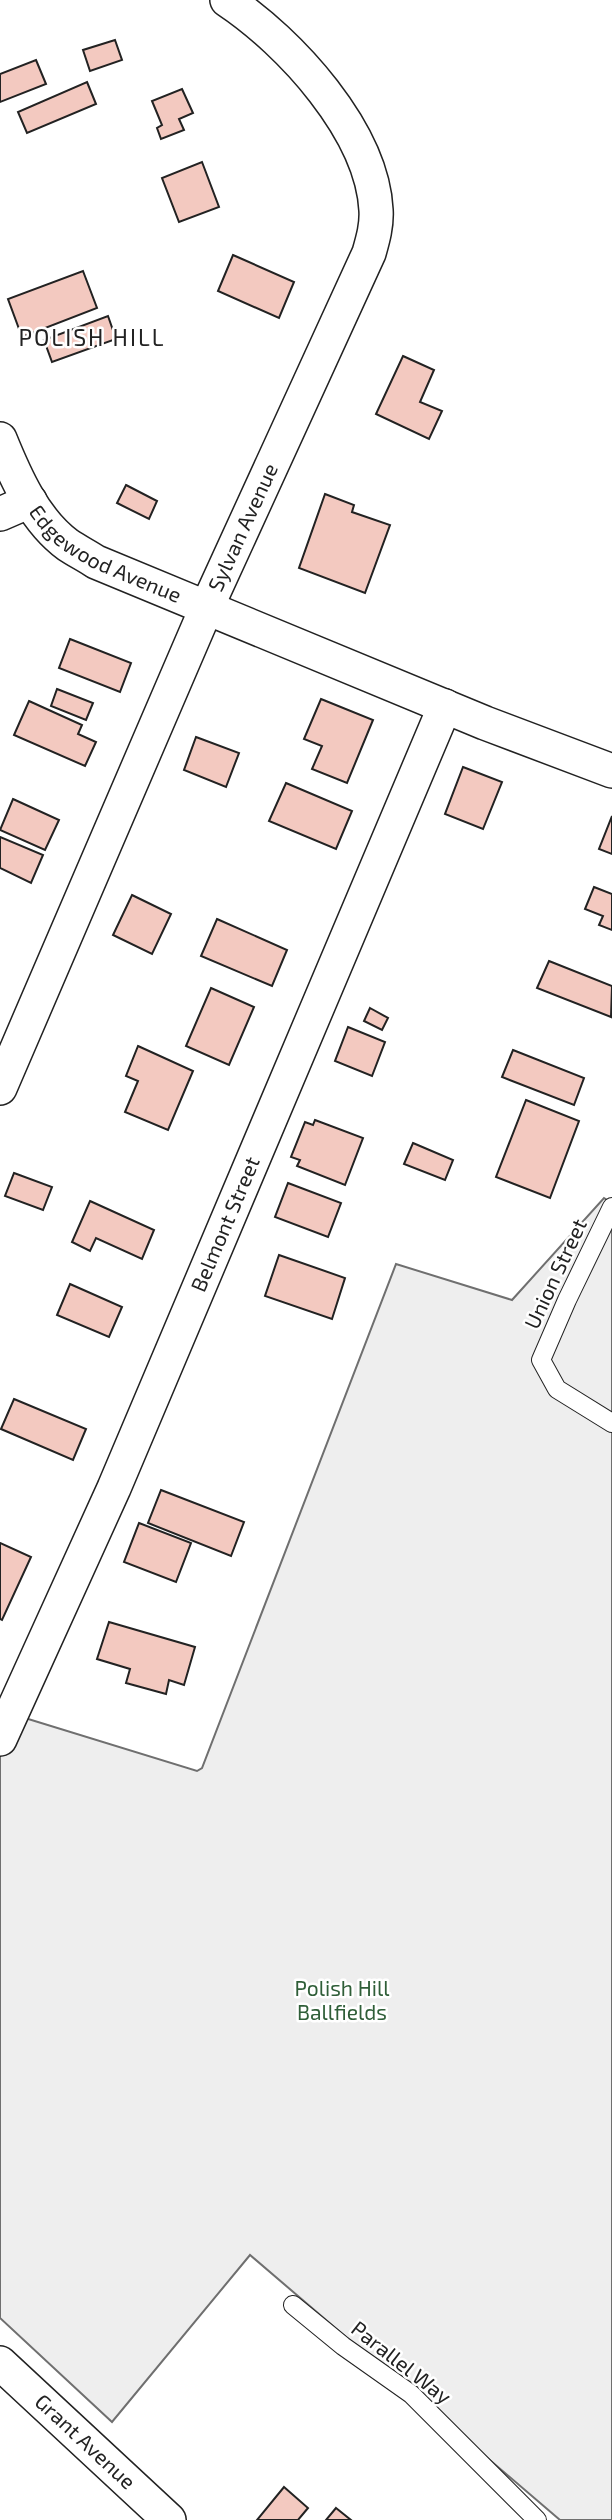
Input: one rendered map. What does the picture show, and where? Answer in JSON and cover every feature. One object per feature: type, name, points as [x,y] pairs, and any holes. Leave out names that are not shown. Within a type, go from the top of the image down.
[{"type":"street","name":"Sylvan Avenue","points":[[0,1088],[206,609],[369,253],[375,231],[373,187],[338,109],[289,53],[227,0]]},
{"type":"street","name":"Edgewood Avenue","points":[[0,439],[30,500],[46,524],[66,544],[96,562],[445,706],[612,771]]},
{"type":"street","points":[[0,514],[30,500]]},
{"type":"street","name":"Belmont Street","points":[[0,1739],[114,1488],[445,706]]},
{"type":"street","name":"Grant Avenue","points":[[0,2363],[169,2520]]},
{"type":"lane","name":"Union Street","points":[[612,1207],[541,1360],[557,1389],[612,1423]]},
{"type":"lane","name":"Parallel Way","points":[[293,2305],[343,2346],[411,2393],[537,2520]]},
{"type":"green space","name":"Polish Hill Ballfields","points":[[604,1198],[612,1203],[612,2520],[560,2520],[250,2255],[112,2422],[0,2318],[0,1744],[12,1714],[197,1771],[202,1768],[396,1264],[512,1300]]},
{"type":"building","points":[[115,40],[122,60],[90,71],[83,50]]},
{"type":"building","points":[[36,60],[46,84],[0,102],[0,74]]},
{"type":"building","points":[[87,82],[96,104],[27,133],[18,112]]},
{"type":"building","points":[[182,89],[193,113],[179,119],[184,130],[161,139],[157,128],[162,125],[152,101]]},
{"type":"building","points":[[202,162],[219,207],[179,222],[162,178]]},
{"type":"building","points":[[233,255],[294,282],[279,318],[218,291]]},
{"type":"building","points":[[83,271],[97,308],[22,337],[8,299]]},
{"type":"building","points":[[108,316],[116,339],[52,362],[44,340]]},
{"type":"building","points":[[403,356],[434,370],[420,402],[442,411],[429,439],[376,414]]},
{"type":"building","points":[[126,485],[157,501],[149,519],[117,503]]},
{"type":"building","points":[[325,494],[354,505],[352,512],[390,525],[365,593],[299,568]]},
{"type":"building","points":[[70,639],[131,663],[120,692],[59,668]]},
{"type":"building","points":[[57,689],[93,703],[86,720],[51,706]]},
{"type":"building","points":[[321,699],[373,720],[347,783],[312,769],[322,746],[304,739]]},
{"type":"building","points":[[29,701],[82,725],[78,734],[96,742],[85,766],[14,735]]},
{"type":"building","points":[[196,737],[239,753],[226,787],[184,770]]},
{"type":"building","points":[[463,767],[502,782],[483,829],[445,814]]},
{"type":"building","points":[[286,783],[352,811],[336,849],[269,821]]},
{"type":"building","points":[[13,799],[59,820],[45,850],[0,830]]},
{"type":"building","points":[[612,816],[612,854],[599,849]]},
{"type":"building","points":[[0,837],[43,855],[31,883],[0,868]]},
{"type":"building","points":[[594,887],[612,894],[612,930],[599,925],[603,916],[585,909]]},
{"type":"building","points":[[132,895],[171,914],[152,954],[113,935]]},
{"type":"building","points":[[217,919],[287,950],[272,986],[201,956]]},
{"type":"building","points":[[549,961],[612,986],[611,1017],[537,988]]},
{"type":"building","points":[[211,988],[254,1007],[229,1065],[186,1046]]},
{"type":"building","points":[[370,1008],[388,1018],[382,1030],[364,1021]]},
{"type":"building","points":[[348,1027],[385,1042],[372,1076],[335,1061]]},
{"type":"building","points":[[138,1046],[193,1071],[168,1130],[125,1112],[138,1081],[126,1076]]},
{"type":"building","points":[[513,1050],[584,1078],[574,1105],[502,1077]]},
{"type":"building","points":[[526,1100],[579,1121],[550,1198],[496,1177]]},
{"type":"building","points":[[315,1120],[363,1138],[345,1185],[297,1166],[300,1160],[291,1157],[305,1122],[313,1125]]},
{"type":"building","points":[[413,1143],[453,1160],[445,1180],[404,1164]]},
{"type":"building","points":[[14,1173],[52,1187],[43,1210],[5,1196]]},
{"type":"building","points":[[288,1183],[341,1203],[328,1237],[275,1217]]},
{"type":"building","points":[[90,1201],[154,1230],[142,1259],[96,1238],[90,1251],[72,1242]]},
{"type":"building","points":[[279,1255],[345,1278],[332,1319],[265,1296]]},
{"type":"building","points":[[70,1284],[122,1307],[109,1337],[57,1315]]},
{"type":"building","points":[[14,1399],[86,1429],[73,1460],[1,1429]]},
{"type":"building","points":[[161,1490],[244,1522],[231,1556],[148,1523]]},
{"type":"building","points":[[139,1523],[191,1543],[176,1582],[124,1562]]},
{"type":"building","points":[[0,1543],[31,1557],[2,1620],[0,1619]]},
{"type":"building","points":[[109,1622],[195,1647],[184,1685],[169,1680],[166,1694],[126,1683],[130,1669],[97,1659]]},
{"type":"building","points":[[284,2487],[308,2508],[298,2520],[257,2520]]},
{"type":"building","points":[[336,2508],[351,2520],[326,2520]]},
{"type":"district","name":"POLISH HILL","points":[[92,338]]}]
